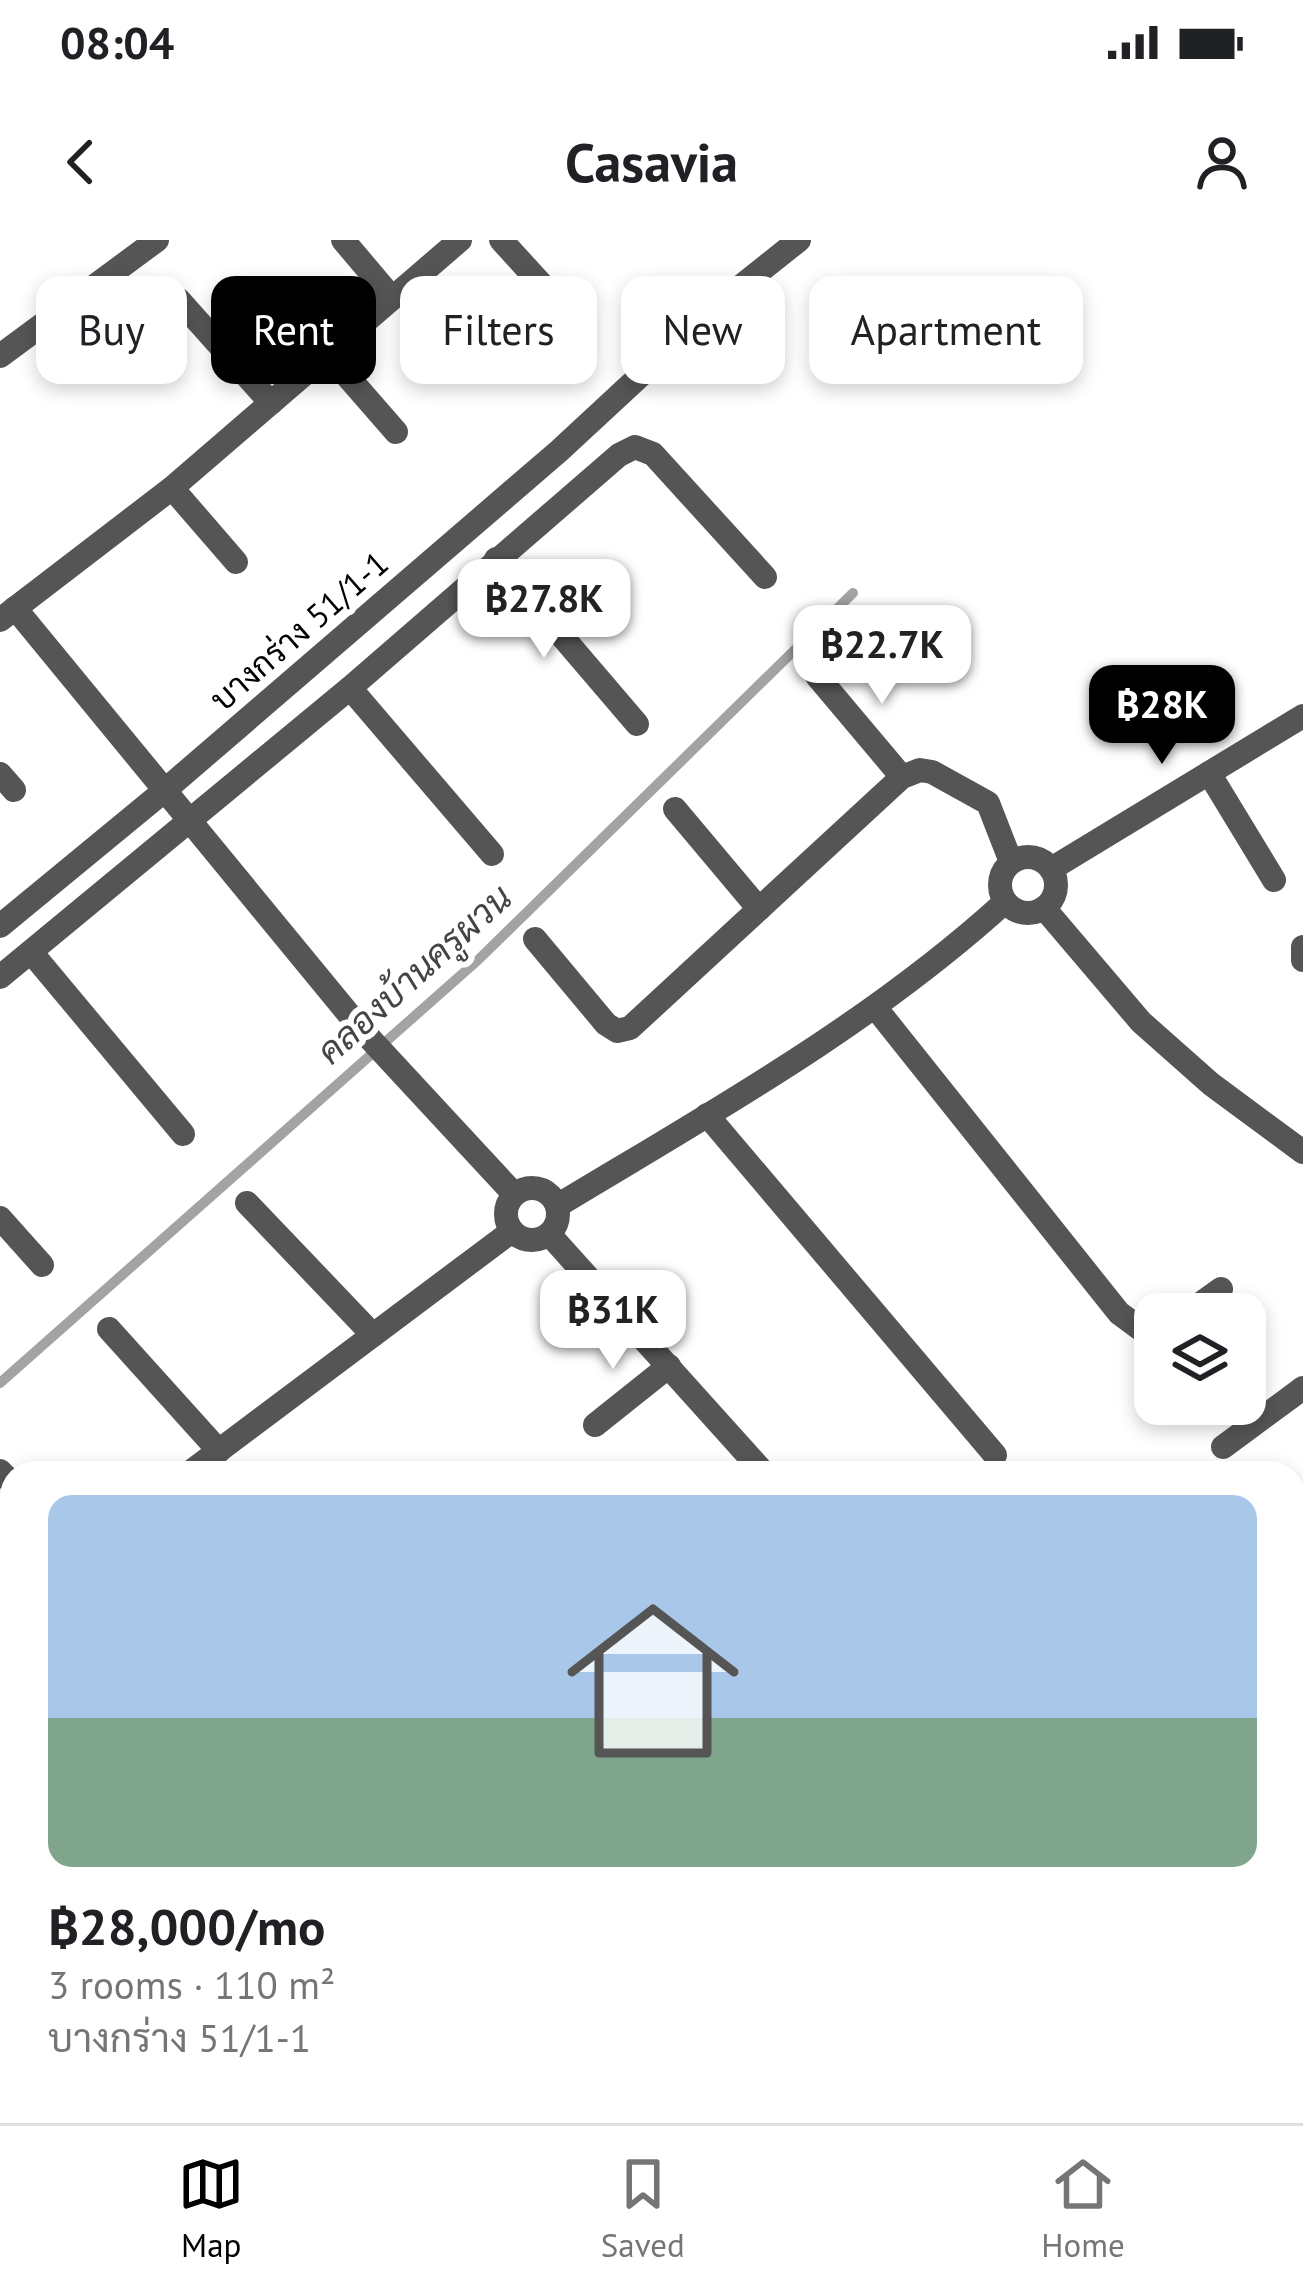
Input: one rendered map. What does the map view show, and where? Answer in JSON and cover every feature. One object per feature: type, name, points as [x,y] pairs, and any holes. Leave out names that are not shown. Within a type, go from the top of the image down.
[{"type":"street","points":[[0,356],[157,240]]},
{"type":"street","points":[[343,240],[392,298]]},
{"type":"street","points":[[376,312],[460,240]]},
{"type":"street","points":[[501,240],[533,276]]},
{"type":"street","name":"บางกร่าง 51/1-1","points":[[0,926],[559,451],[710,311],[799,240]]},
{"type":"street","points":[[187,309],[272,403]]},
{"type":"street","points":[[293,384],[172,488],[7,614],[164,790],[361,1028],[514,1194]]},
{"type":"street","points":[[354,384],[395,432]]},
{"type":"street","points":[[0,977],[350,688],[619,455],[635,448],[653,454],[765,577]]},
{"type":"street","points":[[172,488],[236,562]]},
{"type":"street","points":[[496,559],[637,724]]},
{"type":"street","points":[[817,676],[902,777]]},
{"type":"street","points":[[350,688],[492,854]]},
{"type":"street","points":[[1052,869],[1303,716]]},
{"type":"street","points":[[535,939],[606,1024],[616,1031],[630,1028],[902,777],[920,770],[988,803],[1012,862]]},
{"type":"street","points":[[1209,773],[1274,880]]},
{"type":"street","points":[[675,809],[759,909]]},
{"type":"street","points":[[1033,857],[1052,869],[1056,890],[1045,908],[1024,913],[1005,902],[1000,880],[1012,862],[1033,857]]},
{"type":"street","points":[[557,1205],[875,1007],[1005,902]]},
{"type":"street","points":[[1045,908],[1141,1022],[1211,1084],[1303,1152]]},
{"type":"street","points":[[1303,947],[1303,961]]},
{"type":"street","points":[[31,952],[183,1134]]},
{"type":"street","points":[[875,1007],[1119,1313],[1134,1324]]},
{"type":"street","points":[[707,1114],[995,1454]]},
{"type":"street","points":[[544,1190],[557,1205],[556,1226],[549,1234],[530,1240],[512,1232],[506,1212],[514,1194],[544,1190]]},
{"type":"street","points":[[248,1203],[373,1335]]},
{"type":"street","points":[[0,1217],[41,1265]]},
{"type":"street","points":[[205,1461],[512,1232]]},
{"type":"street","points":[[549,1234],[753,1461]]},
{"type":"street","points":[[1215,1293],[1221,1289]]},
{"type":"street","points":[[110,1329],[219,1451]]},
{"type":"street","points":[[595,1425],[669,1366]]},
{"type":"street","points":[[1223,1447],[1303,1388]]},
{"type":"waterway","name":"คลองบ้านครูผวน","points":[[0,1383],[478,960],[853,593]]}]
